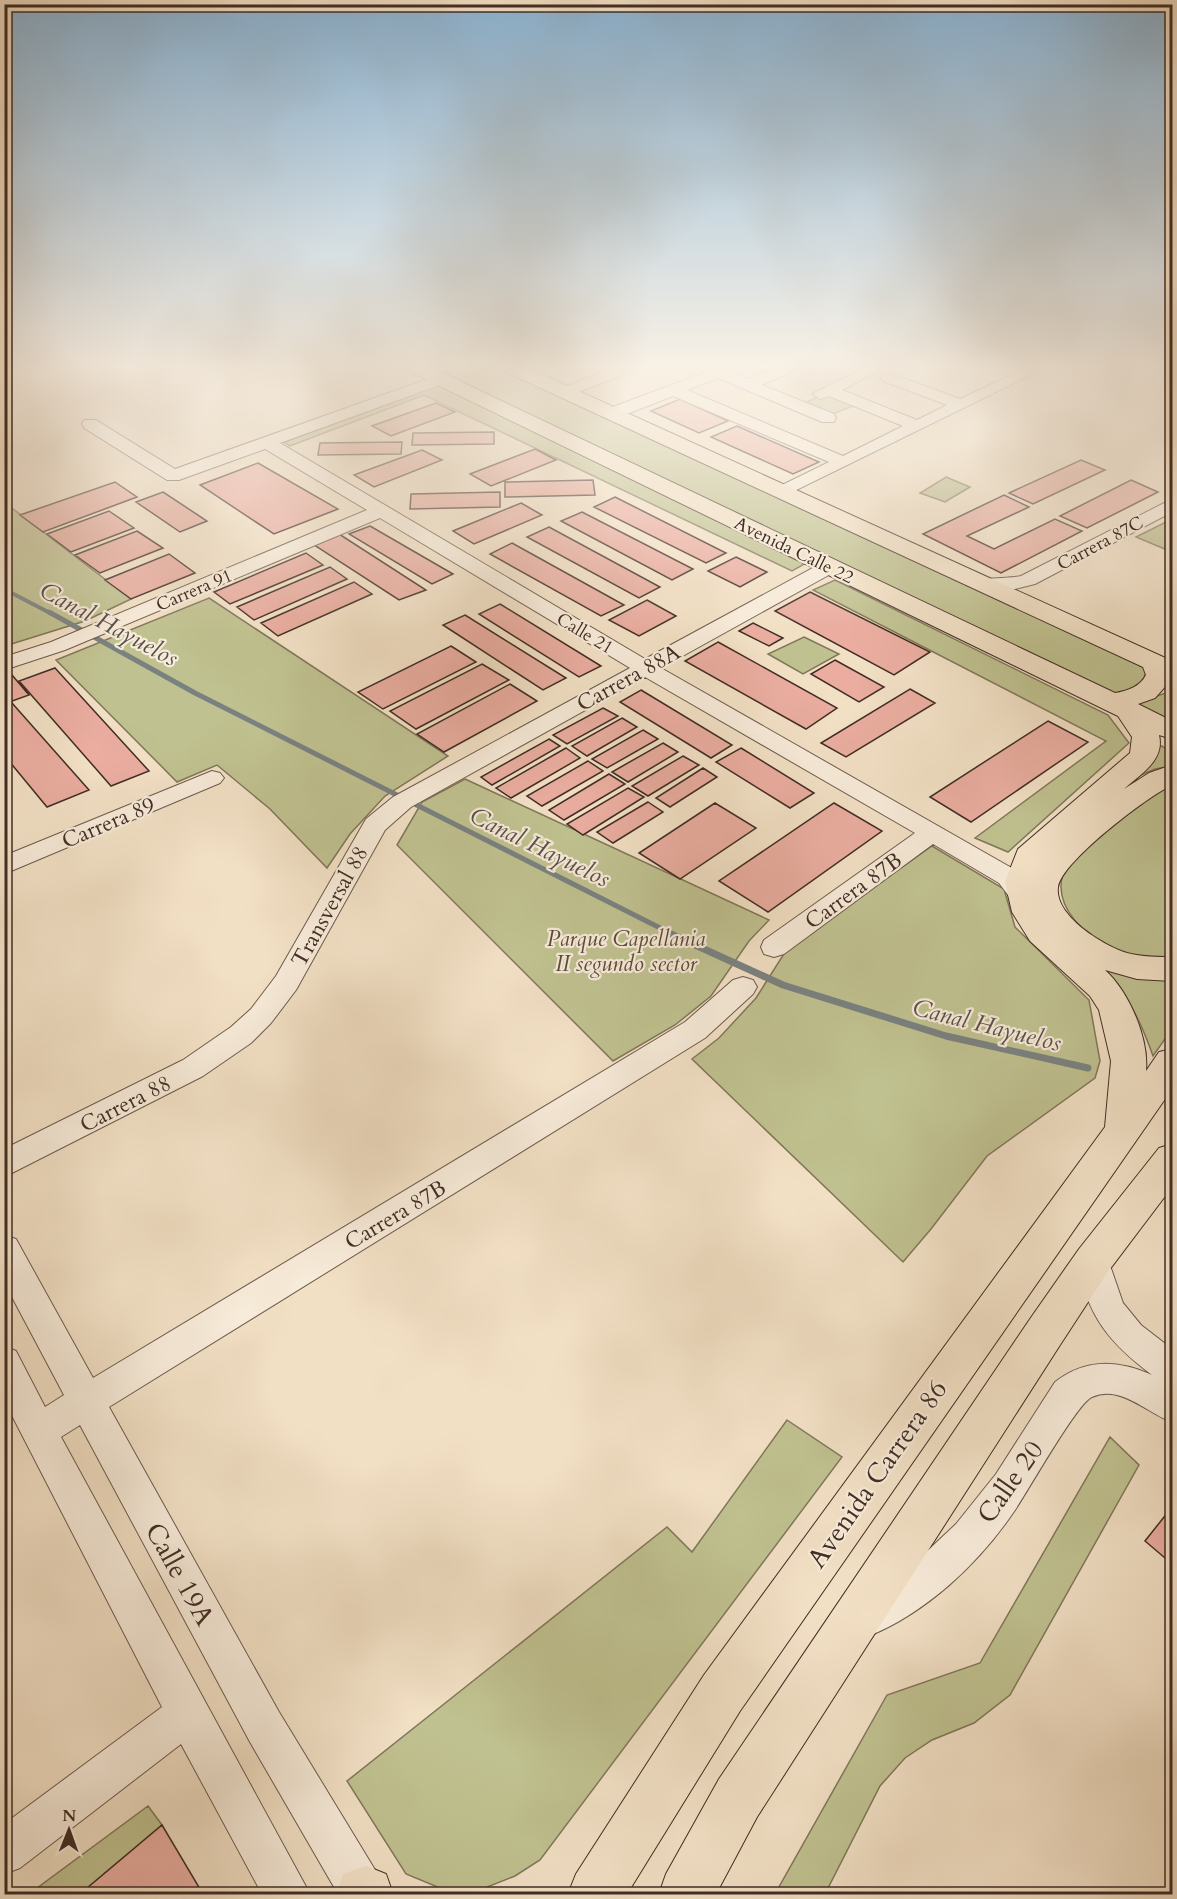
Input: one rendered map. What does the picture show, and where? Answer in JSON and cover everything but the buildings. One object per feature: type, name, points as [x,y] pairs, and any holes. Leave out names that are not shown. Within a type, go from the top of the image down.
[{"type":"main road","name":"Avenida Calle 22","points":[[602,456],[1173,731]]},
{"type":"main road","points":[[702,456],[1163,667],[1151,689],[1126,700],[1119,706],[1147,738],[1148,746],[1143,757],[1029,856],[1021,882],[1028,912],[1042,933],[1101,987],[1116,1008],[1129,1061],[1123,1133]]},
{"type":"main road","points":[[1173,774],[1147,785],[1080,839],[1049,869],[1042,887],[1046,904],[1055,920],[1064,931],[1092,951],[1142,968],[1173,969]]},
{"type":"main road","name":"Avenida Carrera 86","points":[[594,1887],[722,1693],[972,1340],[1173,1062]]},
{"type":"main road","points":[[686,1894],[738,1798],[1093,1261],[1173,1160]]},
{"type":"street","points":[[140,456],[173,476],[231,456]]},
{"type":"street","name":"Calle 21","points":[[288,456],[645,668],[1008,877],[1023,897]]},
{"type":"street","points":[[828,456],[843,462]]},
{"type":"street","points":[[782,492],[856,456]]},
{"type":"street","name":"Carrera 87C","points":[[983,585],[1007,585],[1028,580],[1173,505]]},
{"type":"street","name":"Carrera 91","points":[[4,664],[78,638],[381,511]]},
{"type":"street","name":"Carrera 88A","points":[[426,787],[829,567]]},
{"type":"street","points":[[1028,580],[1026,593],[1029,606]]},
{"type":"street","name":"Carrera 89","points":[[4,866],[212,778]]},
{"type":"street","name":"Transversal 88","points":[[241,1035],[261,1016],[286,982],[375,825],[402,802],[426,787]]},
{"type":"street","name":"Carrera 87B","points":[[774,947],[932,833]]},
{"type":"street","name":"Calle 21","points":[[968,853],[1001,860],[1015,860],[1029,856]]},
{"type":"street","name":"Carrera 87B","points":[[38,1431],[695,1030],[743,987]]},
{"type":"street","name":"Carrera 88","points":[[4,1164],[193,1068],[241,1035]]},
{"type":"street","name":"Calle 19A","points":[[4,1249],[85,1403],[170,1554],[270,1741],[364,1894]]},
{"type":"street","points":[[1093,1261],[1104,1305],[1118,1327],[1173,1369]]},
{"type":"street","points":[[4,1362],[38,1431],[249,1828],[287,1894]]},
{"type":"street","name":"Calle 20","points":[[850,1628],[952,1558],[991,1513],[1069,1393],[1091,1381],[1110,1378],[1138,1386],[1173,1405]]},
{"type":"street","points":[[4,1852],[188,1713]]},
{"type":"green space","points":[[551,456],[587,456],[808,562],[792,571]]},
{"type":"green space","points":[[614,456],[687,456],[1147,666],[1141,682],[1133,689],[1116,696]]},
{"type":"green space","points":[[946,477],[970,487],[945,502],[920,493]]},
{"type":"green space","points":[[4,502],[131,599],[85,621],[5,646]]},
{"type":"green space","points":[[1172,519],[1172,552],[1136,537]]},
{"type":"green space","points":[[835,580],[1108,715],[1129,743],[1008,852],[975,838],[1106,741],[813,590]]},
{"type":"green space","points":[[209,598],[448,756],[385,796],[350,834],[327,868],[270,809],[217,765],[177,782],[56,660]]},
{"type":"green space","points":[[804,637],[839,654],[803,674],[768,654]]},
{"type":"green space","points":[[1172,683],[1172,723],[1133,704],[1166,693]]},
{"type":"green space","points":[[1157,744],[1172,751],[1172,766],[1155,769],[1139,776]]},
{"type":"green space","name":"Parque Capellania II segundo sector","points":[[465,779],[769,920],[749,941],[711,996],[675,1025],[613,1061],[397,845],[422,802]]},
{"type":"green space","points":[[1172,784],[1172,962],[1153,961],[1111,948],[1091,936],[1075,921],[1064,903],[1061,884],[1067,864],[1072,858],[1156,790]]},
{"type":"green space","points":[[932,846],[1004,889],[1015,927],[1089,1000],[1100,1061],[1095,1078],[987,1156],[903,1262],[692,1059],[719,1038],[756,998],[787,949]]},
{"type":"green space","points":[[1095,962],[1138,978],[1172,980],[1172,1029],[1153,1056],[1130,1005]]},
{"type":"green space","points":[[787,1420],[842,1457],[540,1860],[515,1876],[482,1889],[440,1888],[406,1874],[347,1781],[667,1527],[692,1552]]},
{"type":"green space","points":[[1110,1437],[1139,1465],[1010,1695],[974,1723],[932,1740],[905,1758],[880,1786],[825,1894],[775,1894],[887,1695],[980,1663]]},
{"type":"green space","points":[[148,1806],[162,1825],[80,1894],[29,1894]]},
{"type":"waterway","name":"Canal Hayuelos","points":[[4,589],[52,614]]},
{"type":"waterway","name":"Canal Hayuelos","points":[[49,612],[195,693],[674,935]]},
{"type":"waterway","name":"Canal Hayuelos","points":[[671,934],[783,985],[946,1036],[1088,1068]]}]
